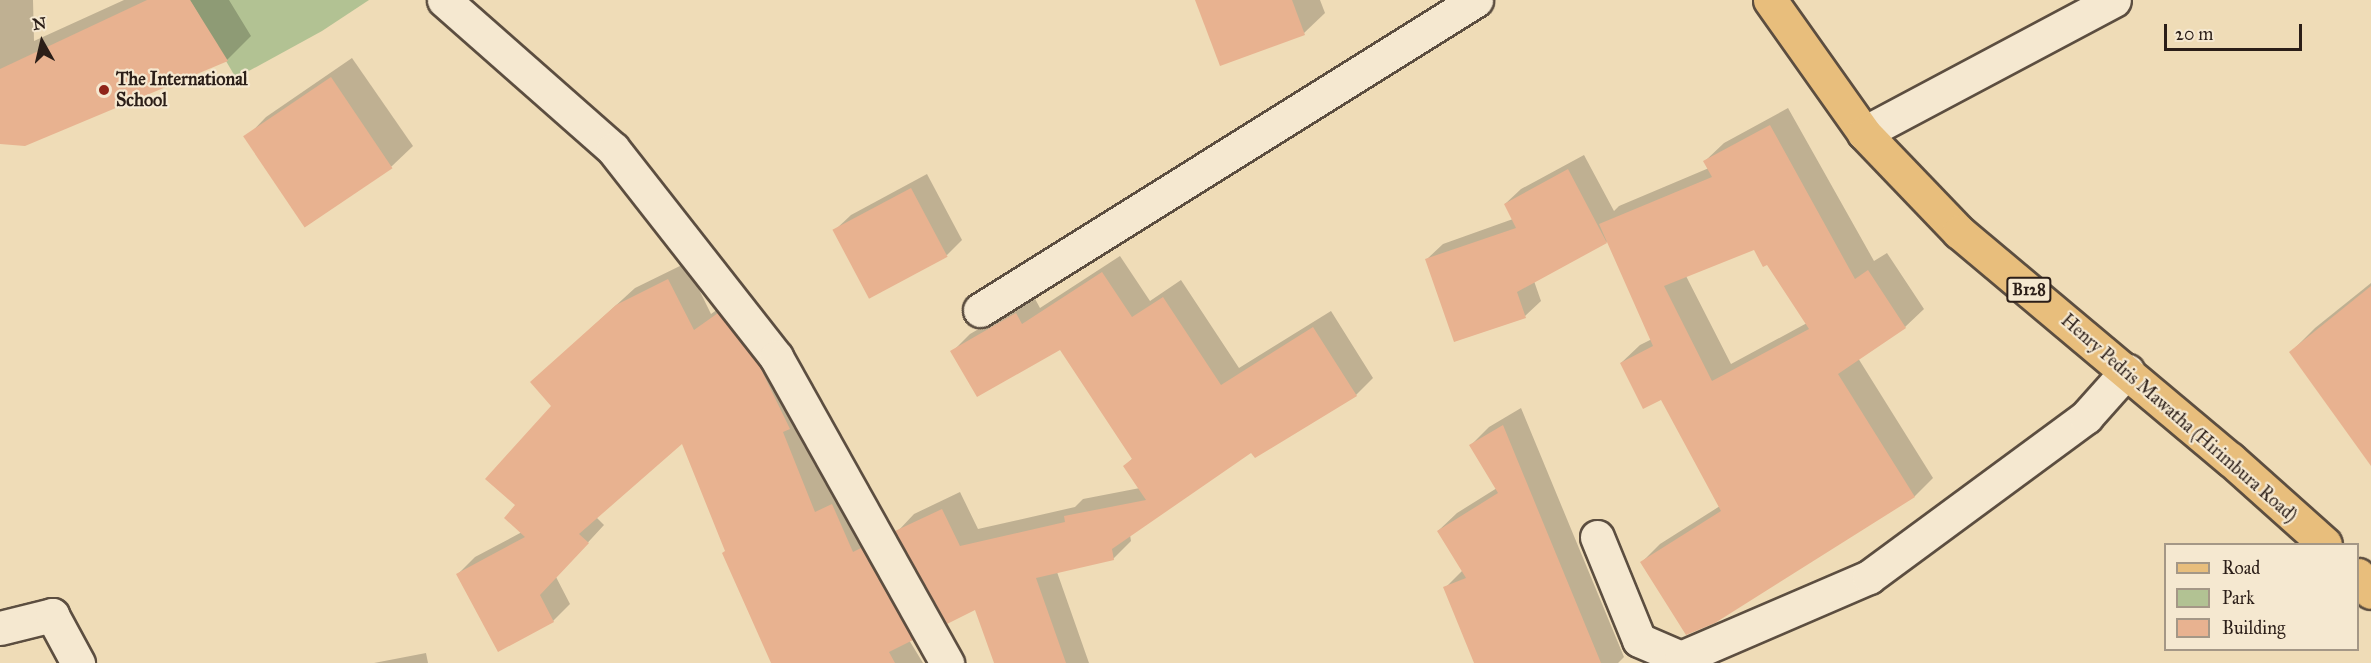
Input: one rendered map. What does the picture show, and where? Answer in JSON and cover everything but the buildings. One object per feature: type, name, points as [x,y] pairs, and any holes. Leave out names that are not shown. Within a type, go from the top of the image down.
[{"type":"main road","name":"Henry Pedris Mawatha (Hirimbura Road)","points":[[1770,0],[1864,133],[1959,232],[2127,371],[2324,543]]},
{"type":"main road","points":[[2359,576],[2371,592]]},
{"type":"street","points":[[444,0],[613,149],[776,357],[946,663]]},
{"type":"street","points":[[980,310],[1476,0]]},
{"type":"street","points":[[1864,133],[2114,0]]},
{"type":"street","points":[[1597,537],[1639,640],[1681,658],[1869,577],[2086,417],[2127,371]]},
{"type":"street","points":[[0,628],[52,615],[78,663]]},
{"type":"green space","points":[[190,0],[369,0],[322,31],[236,78]]},
{"type":"place","name":"The International School","points":[[104,90]]}]
